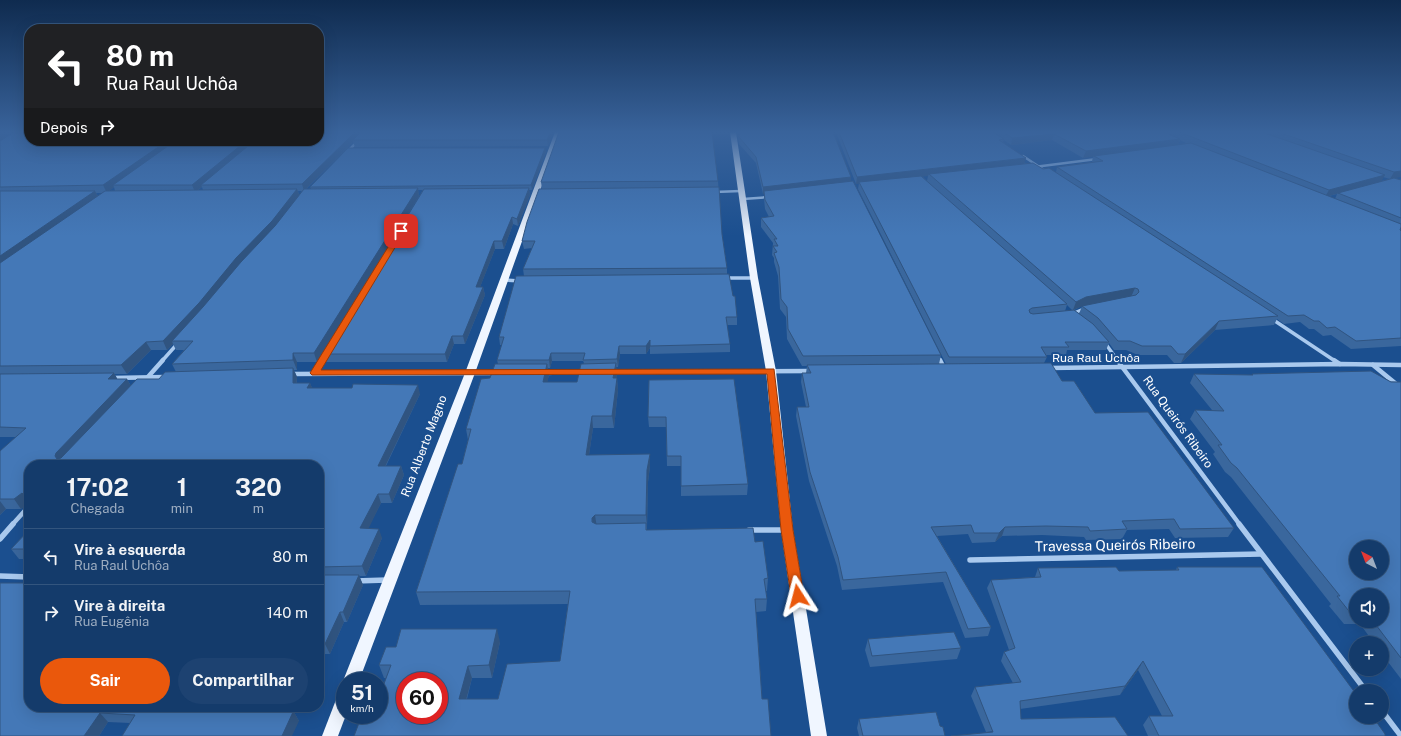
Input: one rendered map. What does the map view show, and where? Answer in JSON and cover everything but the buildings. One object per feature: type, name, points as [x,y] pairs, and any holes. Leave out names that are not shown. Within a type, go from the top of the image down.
[{"type":"main road","name":"Rua Alberto Magno","points":[[354,672],[470,373],[536,193],[543,166]]},
{"type":"main road","points":[[738,166],[754,278],[771,371],[787,530],[819,736]]},
{"type":"main road","points":[[330,736],[336,720]]},
{"type":"street","points":[[1031,167],[1036,166]]},
{"type":"street","points":[[1040,166],[1050,173]]},
{"type":"street","points":[[710,192],[775,196]]},
{"type":"street","points":[[720,278],[754,278]]},
{"type":"street","points":[[504,280],[522,281]]},
{"type":"street","points":[[1065,315],[1091,307]]},
{"type":"street","points":[[1066,309],[1078,317]]},
{"type":"street","points":[[1268,316],[1340,364]]},
{"type":"street","name":"Rua Queirós Ribeiro","points":[[1102,339],[1125,368],[1261,554],[1361,684]]},
{"type":"street","points":[[142,383],[180,340]]},
{"type":"street","points":[[315,373],[331,346]]},
{"type":"street","points":[[935,351],[944,368]]},
{"type":"street","name":"Rua Raul Uchôa","points":[[1046,368],[1340,364],[1401,365]]},
{"type":"street","points":[[1373,365],[1401,388]]},
{"type":"street","points":[[936,369],[952,368]]},
{"type":"street","points":[[608,372],[820,371]]},
{"type":"street","points":[[537,373],[592,372]]},
{"type":"street","points":[[284,374],[506,373]]},
{"type":"street","points":[[108,378],[170,377]]},
{"type":"street","points":[[0,539],[24,512]]},
{"type":"street","points":[[746,530],[787,530]]},
{"type":"street","name":"Travessa Queirós Ribeiro","points":[[970,560],[1261,554]]},
{"type":"street","points":[[0,576],[24,577]]},
{"type":"street","points":[[350,580],[389,580]]},
{"type":"street","points":[[1389,720],[1401,736]]},
{"type":"route","points":[[401,231],[315,373],[771,371],[787,530],[798,596]]}]
